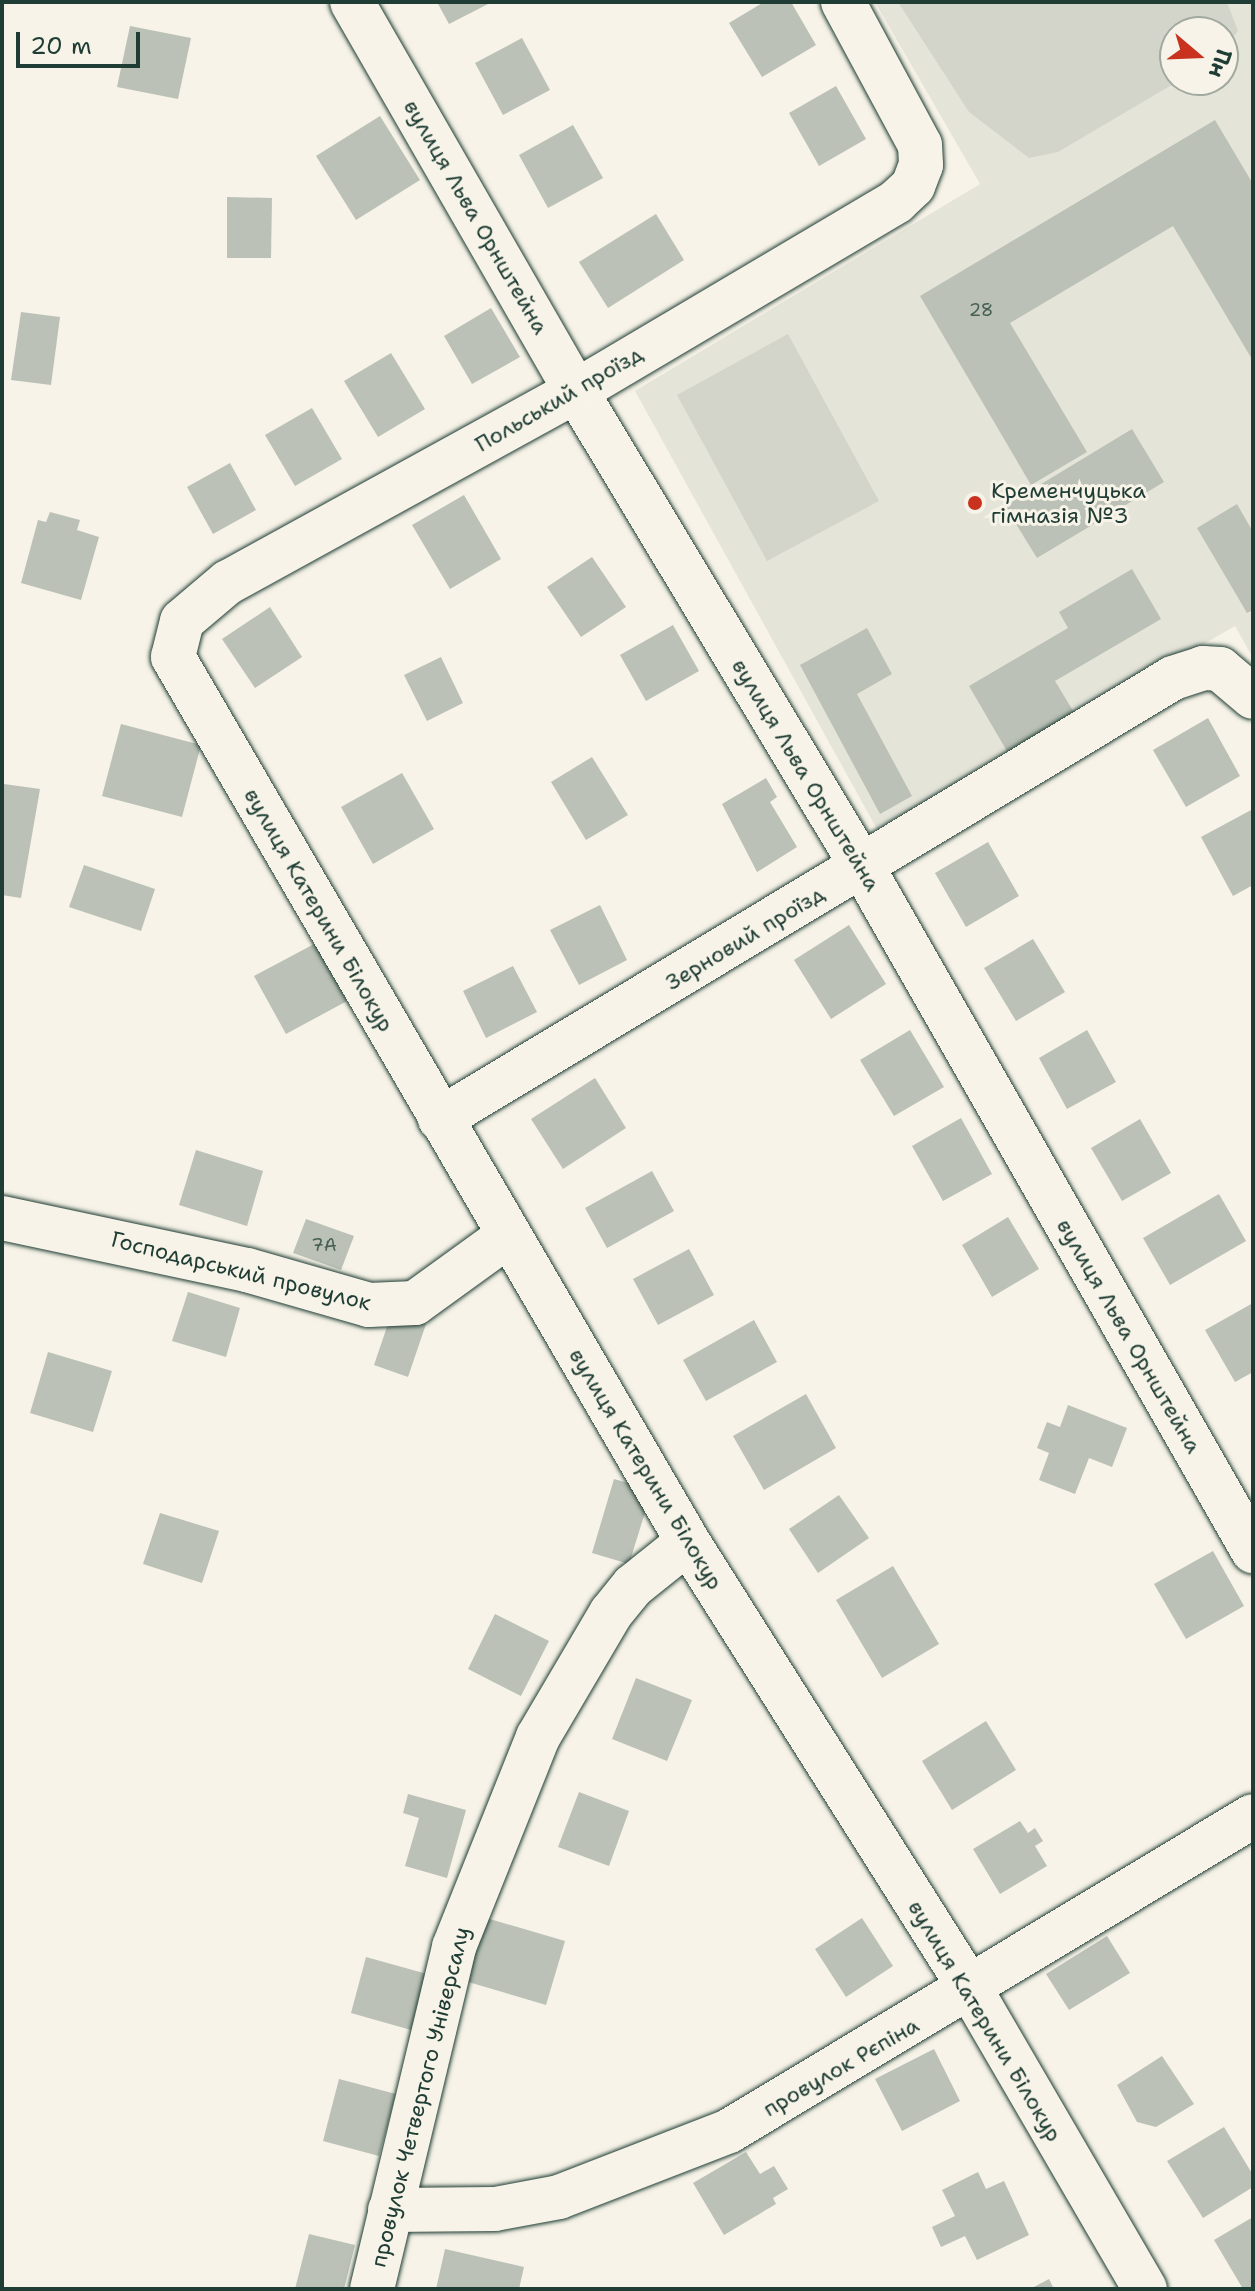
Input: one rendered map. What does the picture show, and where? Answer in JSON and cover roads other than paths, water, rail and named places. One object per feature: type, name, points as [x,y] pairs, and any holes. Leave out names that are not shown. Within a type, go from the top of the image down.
[{"type":"street","name":"вулиця Льва Орнштейна","points":[[352,2],[576,391],[863,868],[1253,1551]]},
{"type":"street","name":"Польський проїзд","points":[[174,637],[202,600],[228,582],[576,391],[896,202],[913,186],[921,165],[920,145],[843,2]]},
{"type":"street","name":"вулиця Катерини Білокур","points":[[174,637],[173,657],[688,1542],[971,1990],[1145,2289]]},
{"type":"street","name":"Зерновий проїзд","points":[[440,1119],[1187,672],[1220,669],[1253,697]]},
{"type":"street","name":"Господарський провулок","points":[[2,1218],[247,1270],[369,1305],[415,1303],[509,1235]]},
{"type":"street","name":"провулок Четвертого Універсалу","points":[[372,2289],[454,1947],[538,1737],[611,1613],[633,1586],[688,1542]]},
{"type":"street","name":"провулок Рєпіна","points":[[390,2210],[495,2209],[559,2197],[645,2168],[795,2096],[1253,1816]]},
{"type":"place","name":"Кременчуцька гімназія №3","points":[[975,503]]}]
